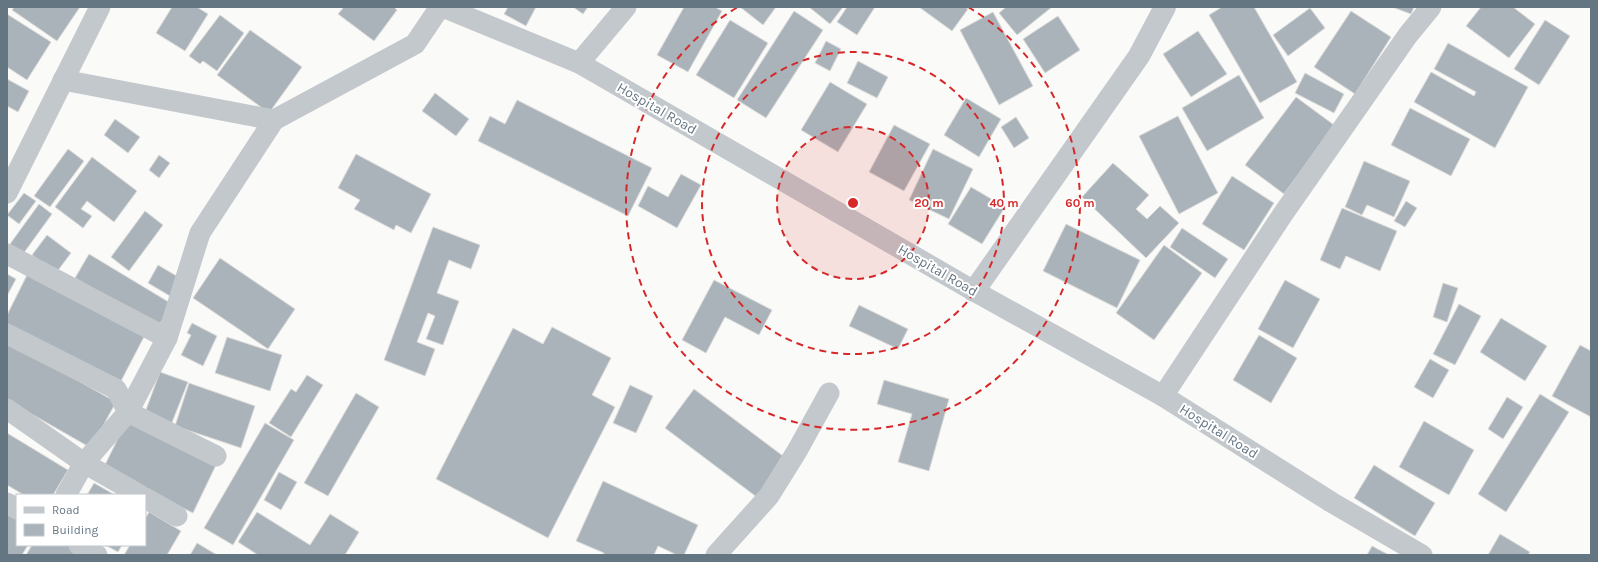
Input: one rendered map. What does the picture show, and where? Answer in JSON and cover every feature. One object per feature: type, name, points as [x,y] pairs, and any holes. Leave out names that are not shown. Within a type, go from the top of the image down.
[{"type":"street","points":[[7,193],[100,7]]},
{"type":"street","points":[[67,494],[84,463],[128,412],[167,338],[200,232],[274,120],[415,44],[441,7]]},
{"type":"street","name":"Hospital Road","points":[[441,7],[579,63],[974,291],[1163,396],[1331,502],[1422,555]]},
{"type":"street","points":[[579,63],[626,7]]},
{"type":"street","points":[[974,291],[1139,56],[1164,7]]},
{"type":"street","points":[[1163,396],[1283,214],[1408,35],[1431,7]]},
{"type":"street","points":[[63,80],[274,120]]},
{"type":"street","points":[[7,254],[167,338]]},
{"type":"street","points":[[7,334],[116,389],[128,412],[216,456]]},
{"type":"street","points":[[716,555],[769,496],[797,451],[829,393]]},
{"type":"street","points":[[7,409],[84,463],[138,494]]},
{"type":"street","points":[[146,499],[177,516]]},
{"type":"street","points":[[7,503],[16,508]]},
{"type":"street","points":[[81,546],[96,555]]},
{"type":"building","points":[[14,7],[80,7],[57,41],[12,10]]},
{"type":"building","points":[[172,7],[197,7],[208,14],[185,51],[156,33]]},
{"type":"building","points":[[344,7],[394,7],[397,10],[374,41],[338,14]]},
{"type":"building","points":[[508,7],[536,7],[526,26],[504,14]]},
{"type":"building","points":[[573,7],[588,7],[583,14]]},
{"type":"building","points":[[684,7],[715,7],[722,11],[688,72],[657,55]]},
{"type":"building","points":[[740,7],[776,7],[763,25]]},
{"type":"building","points":[[809,7],[843,7],[830,24]]},
{"type":"building","points":[[847,7],[875,7],[857,35],[837,22]]},
{"type":"building","points":[[919,7],[965,7],[968,9],[952,31]]},
{"type":"building","points":[[1006,7],[1052,7],[1017,35],[999,13]]},
{"type":"building","points":[[1222,7],[1254,7],[1297,82],[1260,103],[1209,15]]},
{"type":"building","points":[[1392,7],[1414,7],[1411,14]]},
{"type":"building","points":[[1481,7],[1513,7],[1535,24],[1509,58],[1466,26]]},
{"type":"building","points":[[1310,8],[1325,28],[1288,56],[1273,35]]},
{"type":"building","points":[[794,11],[823,30],[766,118],[737,100]]},
{"type":"building","points":[[1351,11],[1391,37],[1355,94],[1314,67]]},
{"type":"building","points":[[993,12],[1033,86],[999,105],[960,30]]},
{"type":"building","points":[[7,14],[51,42],[27,80],[7,67]]},
{"type":"building","points":[[220,15],[244,33],[217,71],[203,61],[200,64],[189,56]]},
{"type":"building","points":[[1058,16],[1080,50],[1045,73],[1023,39]]},
{"type":"building","points":[[730,20],[768,43],[734,98],[696,75]]},
{"type":"building","points":[[1545,20],[1570,36],[1539,85],[1514,69]]},
{"type":"building","points":[[250,30],[302,67],[269,113],[217,75]]},
{"type":"building","points":[[1198,31],[1227,74],[1191,97],[1163,54]]},
{"type":"building","points":[[826,41],[841,49],[830,71],[815,63]]},
{"type":"building","points":[[1448,43],[1528,87],[1495,148],[1414,102],[1431,72],[1474,96],[1476,92],[1434,69]]},
{"type":"building","points":[[858,61],[888,77],[877,98],[847,83]]},
{"type":"building","points":[[1305,73],[1344,94],[1334,113],[1295,93]]},
{"type":"building","points":[[1239,75],[1264,118],[1207,151],[1182,108]]},
{"type":"building","points":[[7,79],[29,91],[18,112],[7,106]]},
{"type":"building","points":[[830,82],[867,104],[838,152],[801,130]]},
{"type":"building","points":[[435,93],[469,119],[456,136],[422,111]]},
{"type":"building","points":[[1296,97],[1334,125],[1284,194],[1245,165]]},
{"type":"building","points":[[966,98],[1001,119],[979,157],[944,135]]},
{"type":"building","points":[[517,100],[652,168],[628,216],[478,141],[490,116],[505,124]]},
{"type":"building","points":[[1410,108],[1470,139],[1451,176],[1391,145]]},
{"type":"building","points":[[1178,116],[1218,193],[1179,214],[1139,136]]},
{"type":"building","points":[[1016,117],[1029,138],[1014,148],[1001,127]]},
{"type":"building","points":[[115,119],[140,137],[128,153],[104,135]]},
{"type":"building","points":[[894,125],[930,144],[904,191],[869,172]]},
{"type":"building","points":[[68,149],[84,161],[50,207],[34,196]]},
{"type":"building","points":[[933,149],[973,169],[949,219],[909,200]]},
{"type":"building","points":[[356,154],[431,194],[411,233],[396,225],[394,230],[354,209],[360,200],[338,188]]},
{"type":"building","points":[[159,155],[170,163],[159,178],[149,170]]},
{"type":"building","points":[[92,157],[137,191],[114,222],[87,201],[81,209],[92,216],[83,228],[55,207]]},
{"type":"building","points":[[1364,161],[1410,181],[1394,217],[1367,205],[1362,215],[1345,207]]},
{"type":"building","points":[[1113,163],[1149,195],[1136,209],[1147,219],[1160,206],[1179,223],[1146,258],[1082,197]]},
{"type":"building","points":[[681,174],[701,185],[677,228],[638,206],[648,186],[668,197]]},
{"type":"building","points":[[1232,176],[1274,203],[1244,250],[1202,224]]},
{"type":"building","points":[[971,187],[1005,207],[982,244],[948,224]]},
{"type":"building","points":[[24,193],[36,201],[19,224],[7,215]]},
{"type":"building","points":[[1406,201],[1417,208],[1405,227],[1394,221]]},
{"type":"building","points":[[39,204],[52,214],[23,254],[10,244]]},
{"type":"building","points":[[1342,208],[1397,231],[1380,271],[1346,256],[1340,269],[1320,260]]},
{"type":"building","points":[[145,211],[163,225],[129,271],[111,257]]},
{"type":"building","points":[[1066,224],[1140,260],[1117,308],[1043,271]]},
{"type":"building","points":[[433,227],[480,245],[471,269],[449,260],[437,293],[459,301],[443,345],[426,339],[435,316],[428,313],[417,342],[435,349],[425,376],[384,360]]},
{"type":"building","points":[[1182,228],[1228,259],[1215,278],[1170,247]]},
{"type":"building","points":[[47,235],[71,253],[56,273],[32,255]]},
{"type":"building","points":[[1164,245],[1202,273],[1154,340],[1116,313]]},
{"type":"building","points":[[89,254],[172,304],[158,327],[75,278]]},
{"type":"building","points":[[220,258],[295,309],[268,349],[193,298]]},
{"type":"building","points":[[158,265],[180,278],[170,296],[148,283]]},
{"type":"building","points":[[28,273],[146,333],[120,383],[7,325],[7,315]]},
{"type":"building","points":[[7,274],[16,279],[7,296]]},
{"type":"building","points":[[714,280],[772,310],[759,335],[725,317],[706,353],[682,340]]},
{"type":"building","points":[[1285,280],[1320,299],[1293,348],[1258,329]]},
{"type":"building","points":[[1443,283],[1458,288],[1447,322],[1433,317]]},
{"type":"building","points":[[1459,304],[1481,316],[1455,365],[1433,354]]},
{"type":"building","points":[[859,305],[908,329],[898,349],[849,326]]},
{"type":"building","points":[[1501,318],[1547,346],[1525,381],[1480,352]]},
{"type":"building","points":[[192,323],[217,336],[203,366],[181,355],[191,335],[187,333]]},
{"type":"building","points":[[552,327],[611,358],[592,395],[615,407],[548,538],[436,479],[513,328],[543,344]]},
{"type":"building","points":[[1259,335],[1297,358],[1271,403],[1233,380]]},
{"type":"building","points":[[227,337],[282,355],[270,391],[215,373]]},
{"type":"building","points":[[7,341],[116,402],[91,448],[7,400]]},
{"type":"building","points":[[1580,345],[1591,351],[1591,417],[1552,396]]},
{"type":"building","points":[[1430,359],[1449,370],[1433,398],[1414,387]]},
{"type":"building","points":[[160,372],[188,382],[171,425],[144,415]]},
{"type":"building","points":[[307,375],[323,385],[291,437],[269,423],[291,389],[296,392]]},
{"type":"building","points":[[884,380],[949,399],[929,471],[898,462],[912,414],[877,404]]},
{"type":"building","points":[[189,383],[255,406],[241,448],[175,426]]},
{"type":"building","points":[[630,385],[653,396],[636,433],[613,423]]},
{"type":"building","points":[[694,389],[787,459],[758,498],[665,428]]},
{"type":"building","points":[[356,393],[379,407],[328,496],[304,483]]},
{"type":"building","points":[[1540,394],[1569,412],[1506,512],[1478,494]]},
{"type":"building","points":[[1507,397],[1523,407],[1503,439],[1488,429]]},
{"type":"building","points":[[127,420],[216,465],[193,513],[103,469]]},
{"type":"building","points":[[1424,421],[1474,450],[1449,495],[1399,467]]},
{"type":"building","points":[[265,423],[294,440],[233,545],[204,528]]},
{"type":"building","points":[[7,433],[68,470],[54,494],[22,494],[7,485]]},
{"type":"building","points":[[1374,465],[1435,503],[1415,536],[1354,498]]},
{"type":"building","points":[[279,472],[297,482],[281,510],[264,500]]},
{"type":"building","points":[[603,481],[698,525],[684,555],[677,555],[658,546],[654,555],[603,555],[604,553],[576,541]]},
{"type":"building","points":[[94,483],[113,494],[88,494]]},
{"type":"building","points":[[7,510],[16,515],[16,546],[27,546],[22,555],[7,555]]},
{"type":"building","points":[[149,512],[181,531],[167,555],[124,555],[129,546],[146,546],[146,517]]},
{"type":"building","points":[[257,512],[310,545],[330,514],[359,532],[345,555],[258,555],[238,542]]},
{"type":"building","points":[[1500,534],[1530,552],[1528,555],[1488,555]]},
{"type":"building","points":[[197,543],[217,555],[190,555]]},
{"type":"building","points":[[31,546],[69,546],[84,555],[26,555]]},
{"type":"building","points":[[107,546],[121,546],[118,552]]},
{"type":"building","points":[[1372,546],[1389,555],[1367,555]]}]
